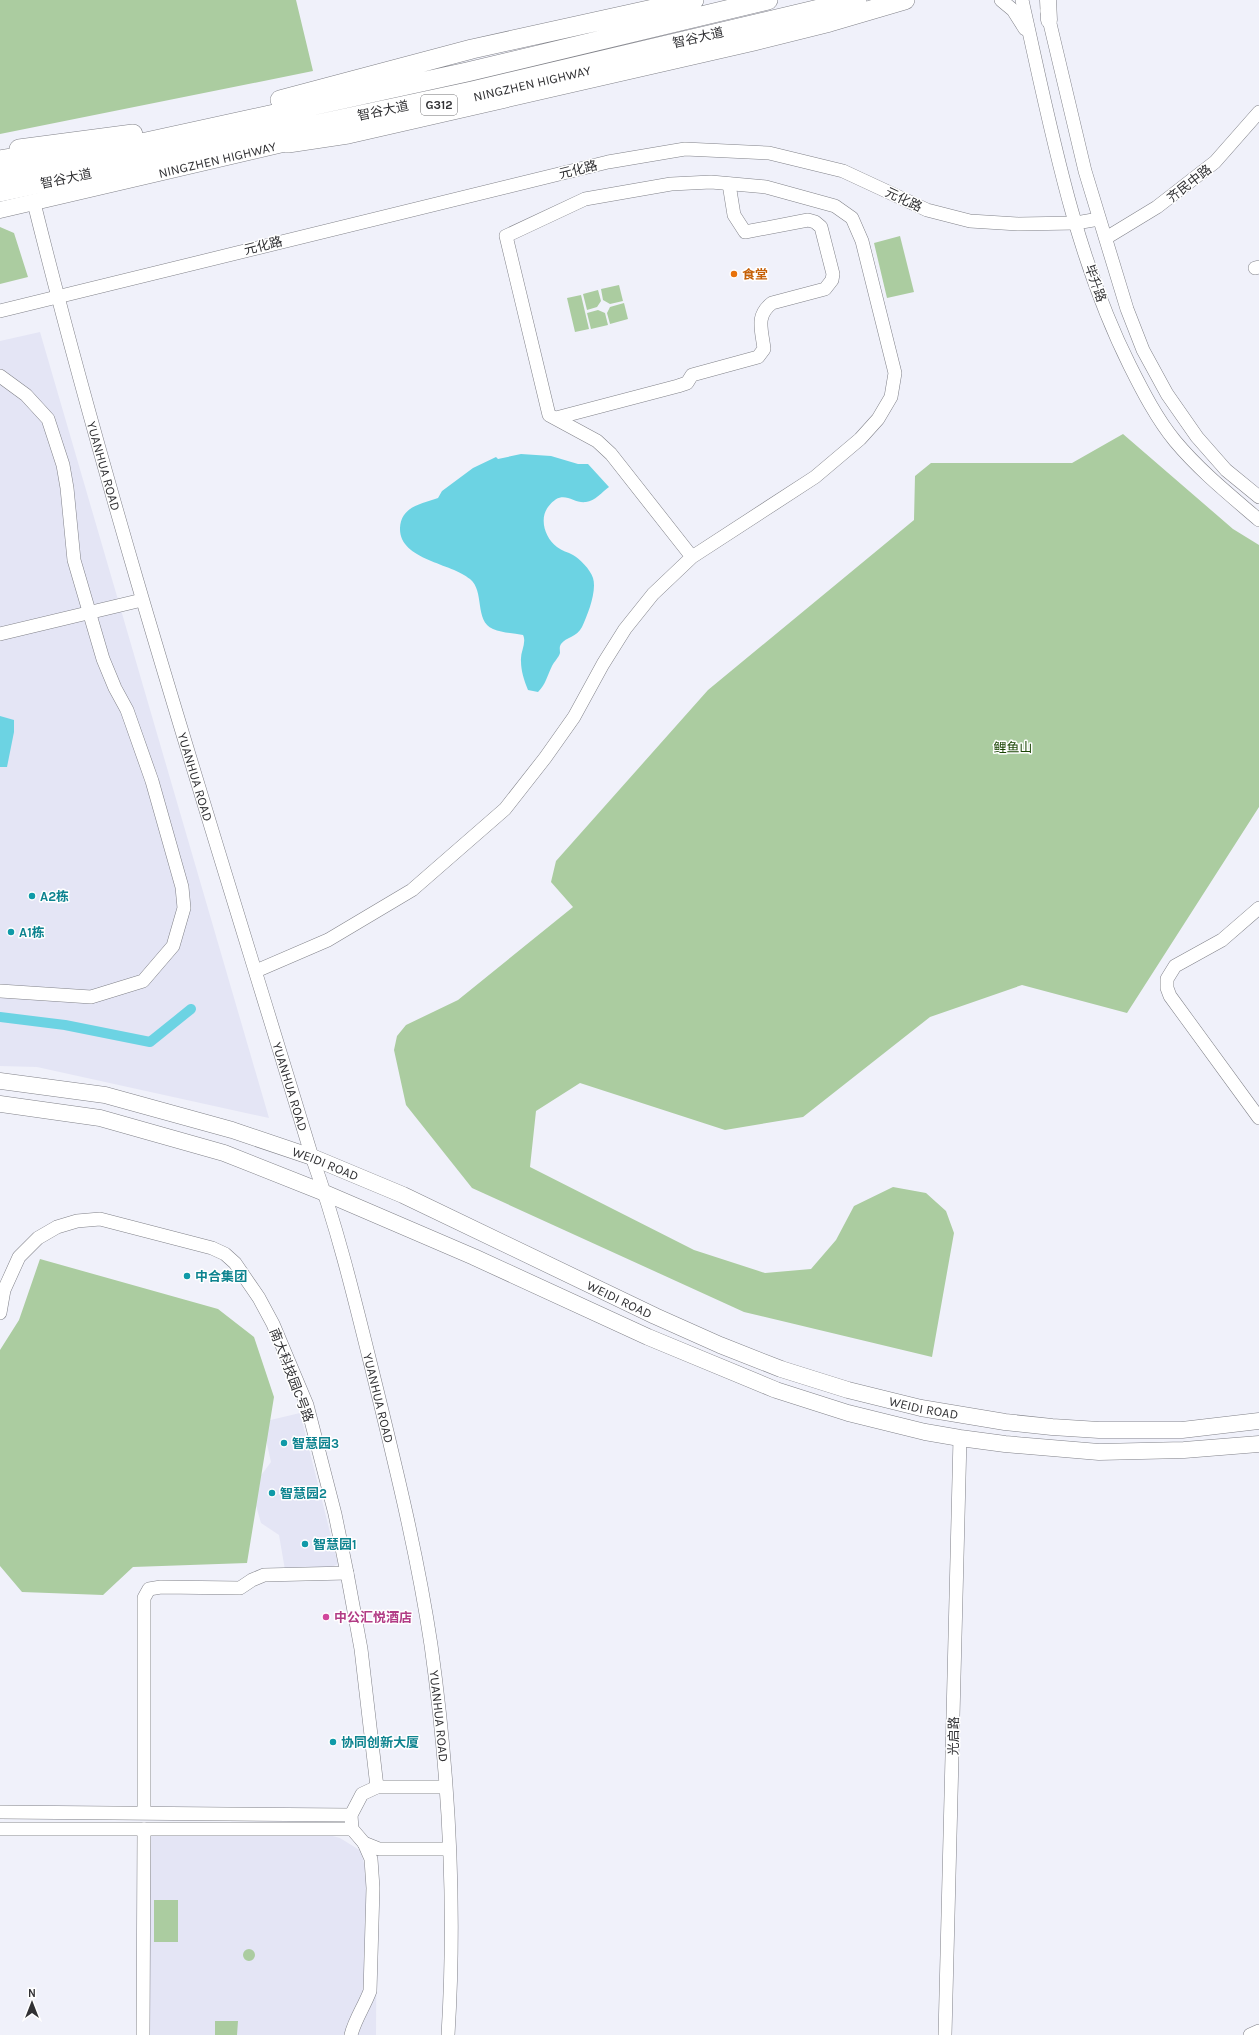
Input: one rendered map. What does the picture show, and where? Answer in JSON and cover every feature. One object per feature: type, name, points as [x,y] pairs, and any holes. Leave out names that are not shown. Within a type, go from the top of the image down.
[{"type":"highway","points":[[0,152],[173,129],[472,49],[694,0]]},
{"type":"highway","points":[[0,160],[173,129],[723,0]]},
{"type":"highway","name":"智谷大道","points":[[0,174],[467,72],[768,0]]},
{"type":"highway","name":"智谷大道","points":[[0,192],[472,91],[857,0]]},
{"type":"highway","points":[[288,144],[348,134],[458,110],[754,41],[830,22],[905,0]]},
{"type":"main road","name":"NINGZHEN HIGHWAY","points":[[0,210],[288,144],[482,95],[824,15],[878,0]]},
{"type":"main road","points":[[1048,0],[1049,20]]},
{"type":"main road","name":"WEIDI ROAD","points":[[0,1081],[105,1095],[232,1130],[312,1157],[403,1195],[563,1273],[720,1345],[781,1369],[848,1390],[921,1408],[1005,1422],[1052,1427],[1113,1430],[1182,1430],[1259,1421]]},
{"type":"main road","name":"WEIDI ROAD","points":[[0,1104],[100,1118],[224,1152],[325,1193],[474,1257],[648,1338],[776,1390],[848,1413],[925,1432],[960,1438],[1005,1444],[1099,1452],[1184,1450],[1259,1444]]},
{"type":"street","points":[[1001,0],[1013,10],[1030,37]]},
{"type":"street","name":"毕升路","points":[[1022,0],[1058,163],[1095,284],[1117,340],[1145,395],[1175,441],[1219,486],[1259,520]]},
{"type":"street","name":"毕升路","points":[[1044,0],[1085,171],[1130,316],[1143,350],[1167,394],[1197,437],[1221,464],[1259,498]]},
{"type":"street","name":"齐民中路","points":[[1106,238],[1157,207],[1215,162],[1259,112]]},
{"type":"street","name":"元化路","points":[[0,311],[600,163],[685,149],[769,153],[843,172],[926,210],[970,222],[1018,224],[1076,223],[1100,219]]},
{"type":"street","points":[[256,971],[328,940],[412,890],[505,809],[545,758],[574,717],[603,664],[625,629],[653,594],[692,557],[815,478],[860,439],[878,419],[891,397],[895,373],[862,241],[852,218],[835,206],[811,198],[766,187],[711,182],[671,184],[584,199],[506,236],[549,415],[597,441],[611,454],[692,557]]},
{"type":"street","points":[[556,418],[678,386],[687,383],[692,375],[758,358],[764,349],[760,316],[764,308],[772,302],[825,289],[832,280],[833,274],[821,227],[815,222],[808,220],[746,232],[734,215],[729,184]]},
{"type":"street","name":"YUANHUA ROAD","points":[[34,203],[57,296],[142,600],[312,1157],[325,1193],[350,1283],[396,1468],[430,1644],[441,1729],[449,1849],[452,1963],[448,2035]]},
{"type":"street","points":[[0,376],[26,395],[48,419],[63,464],[67,488],[74,560],[103,659],[115,688],[127,710],[142,751],[182,887],[184,908],[181,923],[173,946],[143,982],[91,997],[0,991]]},
{"type":"street","points":[[0,634],[142,600]]},
{"type":"street","points":[[1259,908],[1222,940],[1175,966],[1169,974],[1166,983],[1170,996],[1259,1118]]},
{"type":"street","name":"南大科技园C号路","points":[[0,1313],[4,1290],[19,1257],[38,1238],[57,1227],[77,1221],[100,1219],[141,1228],[212,1248],[225,1254],[242,1271],[273,1324],[307,1405],[335,1514],[361,1649],[377,1787]]},
{"type":"street","name":"光启路","points":[[945,2035],[960,1438]]},
{"type":"street","points":[[144,1812],[144,1598],[149,1589],[161,1587],[240,1588],[252,1580],[264,1575],[347,1573]]},
{"type":"street","points":[[351,2035],[354,2021],[364,2007],[370,1991],[373,1888],[371,1859],[364,1843],[352,1829],[351,1814],[362,1794],[377,1787],[445,1787]]},
{"type":"street","points":[[0,1812],[351,1814]]},
{"type":"street","points":[[0,1829],[352,1829]]},
{"type":"street","points":[[144,1829],[144,2035]]},
{"type":"street","points":[[364,1843],[379,1849],[449,1849]]},
{"type":"street","points":[[1250,2035],[1259,2031]]},
{"type":"shaded area","points":[[40,332],[269,1118],[37,1067],[0,1066],[0,341]]},
{"type":"shaded area","points":[[300,1413],[338,1564],[325,1570],[285,1570],[279,1535],[261,1523],[253,1495],[259,1478],[271,1462],[262,1422]]},
{"type":"shaded area","points":[[329,1835],[340,1838],[361,1851],[365,1868],[377,1878],[376,2035],[149,2035],[148,1836]]},
{"type":"green space","points":[[0,0],[296,0],[313,71],[0,134]]},
{"type":"green space","points":[[0,227],[14,233],[28,277],[0,284]]},
{"type":"green space","points":[[900,236],[914,292],[887,298],[874,243]]},
{"type":"green space","points":[[619,285],[623,301],[610,304],[603,300],[601,289]]},
{"type":"green space","points":[[598,290],[601,301],[597,307],[587,310],[583,294]]},
{"type":"green space","points":[[581,295],[589,329],[575,332],[567,298]]},
{"type":"green space","points":[[624,303],[628,319],[610,324],[607,313],[610,307]]},
{"type":"green space","points":[[598,310],[605,313],[608,325],[591,329],[587,313]]},
{"type":"green space","name":"鲤鱼山","points":[[1123,434],[1233,529],[1259,545],[1259,807],[1127,1013],[1022,985],[930,1017],[803,1117],[725,1130],[580,1083],[536,1111],[530,1167],[694,1250],[765,1273],[811,1269],[836,1240],[854,1206],[893,1187],[926,1193],[946,1211],[954,1233],[932,1357],[744,1312],[472,1188],[406,1105],[394,1050],[397,1036],[406,1025],[458,1000],[573,907],[551,882],[556,861],[708,690],[914,520],[915,476],[931,463],[1072,463]]},
{"type":"green space","points":[[40,1259],[218,1309],[254,1337],[274,1397],[247,1563],[133,1567],[103,1595],[22,1592],[0,1566],[0,1350],[19,1320]]},
{"type":"green space","points":[[154,1900],[178,1900],[178,1942],[154,1942]]},
{"type":"green space","points":[[247,1949],[251,1949],[255,1955],[251,1961],[247,1961],[243,1957],[243,1953]]},
{"type":"green space","points":[[215,2021],[238,2021],[237,2035],[215,2035]]},
{"type":"water","points":[[521,454],[551,456],[578,464],[588,464],[609,487],[595,498],[586,502],[563,497],[558,498],[553,501],[545,512],[544,523],[549,539],[561,550],[579,559],[590,571],[593,578],[594,589],[589,609],[582,627],[577,633],[561,644],[560,653],[552,666],[545,683],[538,692],[528,690],[523,676],[521,658],[524,641],[523,635],[500,631],[487,625],[481,613],[475,584],[462,574],[417,554],[408,547],[402,539],[400,528],[401,521],[408,510],[419,504],[438,498],[442,491],[473,468],[496,457],[498,459]]},
{"type":"water","points":[[0,716],[14,720],[14,732],[7,767],[0,767]]},
{"type":"waterway","points":[[0,1017],[65,1025],[150,1042],[191,1009]]},
{"type":"place","name":"食堂","points":[[734,274]]},
{"type":"place","name":"A2栋","points":[[32,896]]},
{"type":"place","name":"A1栋","points":[[11,932]]},
{"type":"place","name":"中合集团","points":[[187,1276]]},
{"type":"place","name":"智慧园3","points":[[284,1443]]},
{"type":"place","name":"智慧园2","points":[[272,1493]]},
{"type":"place","name":"智慧园1","points":[[305,1544]]},
{"type":"place","name":"中公汇悦酒店","points":[[326,1617]]},
{"type":"place","name":"协同创新大厦","points":[[333,1742]]}]
